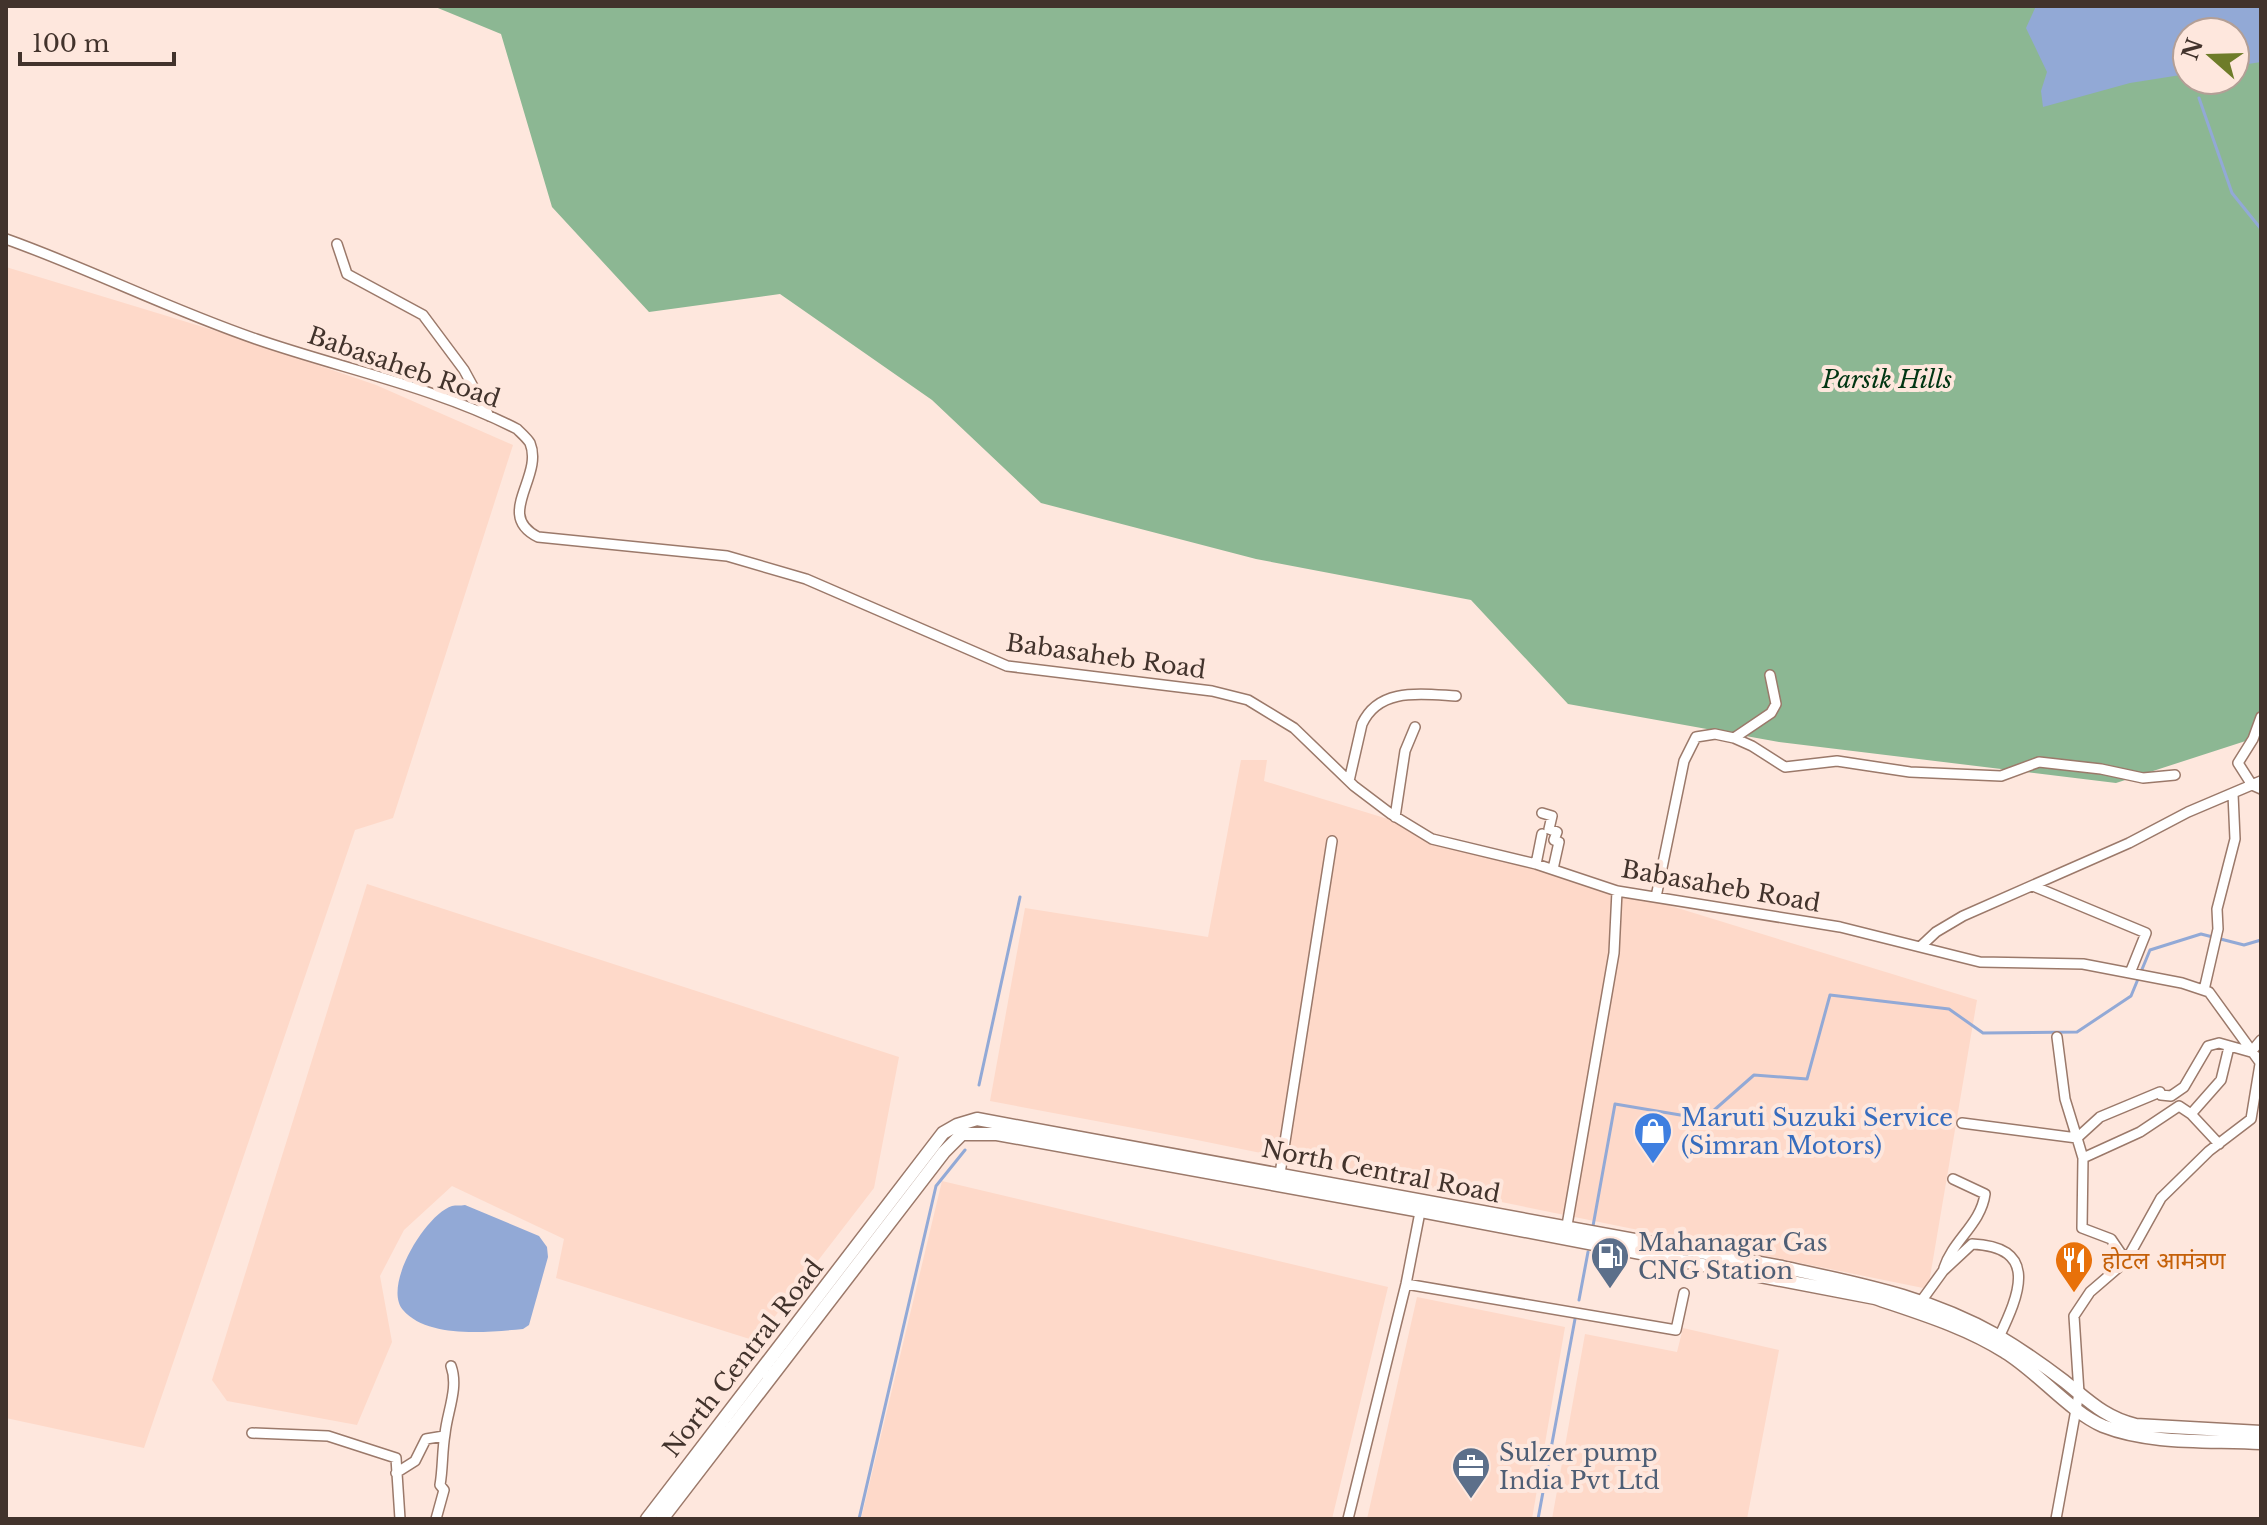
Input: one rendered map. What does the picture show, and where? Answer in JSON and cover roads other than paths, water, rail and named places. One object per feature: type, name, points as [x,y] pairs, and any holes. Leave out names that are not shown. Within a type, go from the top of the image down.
[{"type":"main road","name":"North Central Road","points":[[647,1519],[943,1133],[961,1129],[977,1119],[1278,1181],[1566,1233],[1875,1298],[1945,1322],[2005,1352],[2100,1425],[2130,1434],[2261,1443]]},
{"type":"main road","name":"North Central Road","points":[[662,1519],[961,1129]]},
{"type":"main road","name":"North Central Road","points":[[1566,1233],[1581,1230],[1782,1267],[1922,1300],[1999,1337],[2107,1415],[2136,1425],[2261,1432]]},
{"type":"street","name":"Babasaheb Road","points":[[6,239],[255,339],[412,386],[517,429],[529,441],[533,456],[519,504],[520,520],[526,531],[538,537],[727,556],[806,579],[1007,666],[1212,691],[1248,700],[1294,728],[1349,781],[1395,817],[1432,839],[1536,864],[1617,891],[1840,927],[1980,962],[2083,964],[2204,990]]},
{"type":"street","points":[[337,244],[347,274],[423,315],[464,370],[489,416]]},
{"type":"street","points":[[1734,738],[1771,713],[1776,704],[1770,675]]},
{"type":"street","points":[[1349,781],[1362,724],[1383,699],[1425,694],[1456,696]]},
{"type":"street","points":[[1920,947],[1936,932],[1963,916],[2129,843],[2188,812],[2258,785],[2238,763],[2253,739],[2261,717]]},
{"type":"street","points":[[1395,817],[1405,751],[1415,727]]},
{"type":"street","points":[[1656,897],[1684,761],[1696,737],[1715,734],[1734,738],[1785,767],[1837,761],[1910,772],[2001,776],[2039,762],[2101,769],[2143,778],[2175,775]]},
{"type":"street","points":[[2056,1519],[2079,1393],[2074,1316],[2090,1292],[2126,1261],[2161,1198],[2251,1119],[2260,1060],[2209,992],[2204,990],[2218,929],[2217,909],[2235,839],[2233,794]]},
{"type":"street","points":[[1542,813],[1552,816],[1549,829],[1557,832],[1554,840],[1559,842],[1553,869]]},
{"type":"street","points":[[1536,864],[1542,834]]},
{"type":"street","points":[[1278,1181],[1332,841]]},
{"type":"street","points":[[2033,886],[2146,933],[2130,973]]},
{"type":"street","points":[[1566,1233],[1614,953],[1617,891]]},
{"type":"street","points":[[2057,1037],[2065,1099],[2083,1158],[2082,1228],[2111,1239],[2126,1261]]},
{"type":"street","points":[[2251,1052],[2261,1040]]},
{"type":"street","points":[[1962,1123],[2077,1138],[2100,1117],[2160,1092],[2161,1095],[2171,1096],[2184,1087],[2208,1046],[2219,1043],[2251,1052]]},
{"type":"street","points":[[2191,1114],[2221,1080],[2229,1047]]},
{"type":"street","points":[[2171,1096],[2219,1144]]},
{"type":"street","points":[[2083,1158],[2140,1132],[2179,1106]]},
{"type":"street","points":[[1943,1271],[1949,1254],[1981,1214],[1985,1194],[1953,1179]]},
{"type":"street","points":[[1348,1519],[1422,1206]]},
{"type":"street","points":[[1922,1300],[1943,1271],[1972,1244],[1992,1245],[2011,1258],[2019,1269],[2020,1281],[2012,1310],[1999,1337]]},
{"type":"street","points":[[1406,1284],[1676,1330],[1684,1293]]},
{"type":"street","points":[[436,1519],[444,1490],[440,1485],[444,1436],[454,1386],[451,1366]]},
{"type":"street","points":[[252,1433],[328,1436],[396,1458],[400,1519]]},
{"type":"street","points":[[396,1473],[415,1461],[426,1439],[444,1436]]},
{"type":"water","points":[[2036,6],[2261,6],[2261,62],[2251,64],[2251,16],[2171,16],[2171,77],[2130,83],[2043,107],[2041,91],[2047,72],[2026,28]]},
{"type":"water","points":[[465,1205],[539,1236],[547,1247],[548,1257],[529,1325],[523,1329],[476,1332],[443,1330],[427,1326],[403,1310],[398,1299],[398,1285],[410,1252],[430,1222],[452,1206]]},
{"type":"waterway","points":[[2199,98],[2232,193],[2261,229]]},
{"type":"waterway","points":[[979,1085],[1020,897]]},
{"type":"waterway","points":[[1593,1226],[1615,1104],[1704,1119],[1754,1075],[1807,1079],[1830,995],[1949,1009],[1983,1033],[2077,1032],[2131,996],[2150,950],[2201,934],[2244,945],[2261,940]]},
{"type":"waterway","points":[[859,1519],[936,1186],[965,1150]]},
{"type":"waterway","points":[[1579,1300],[1588,1252]]},
{"type":"waterway","points":[[1538,1519],[1575,1319]]},
{"type":"place","name":"Maruti Suzuki Service (Simran Motors)","points":[[1653,1165]]},
{"type":"place","name":"Mahanagar Gas CNG Station","points":[[1610,1290]]},
{"type":"place","name":"होटल आमंत्रण","points":[[2074,1294]]},
{"type":"place","name":"Sulzer pump India Pvt Ltd","points":[[1471,1500]]},
{"type":"park label","name":"Parsik Hills","points":[[1887,379]]}]
